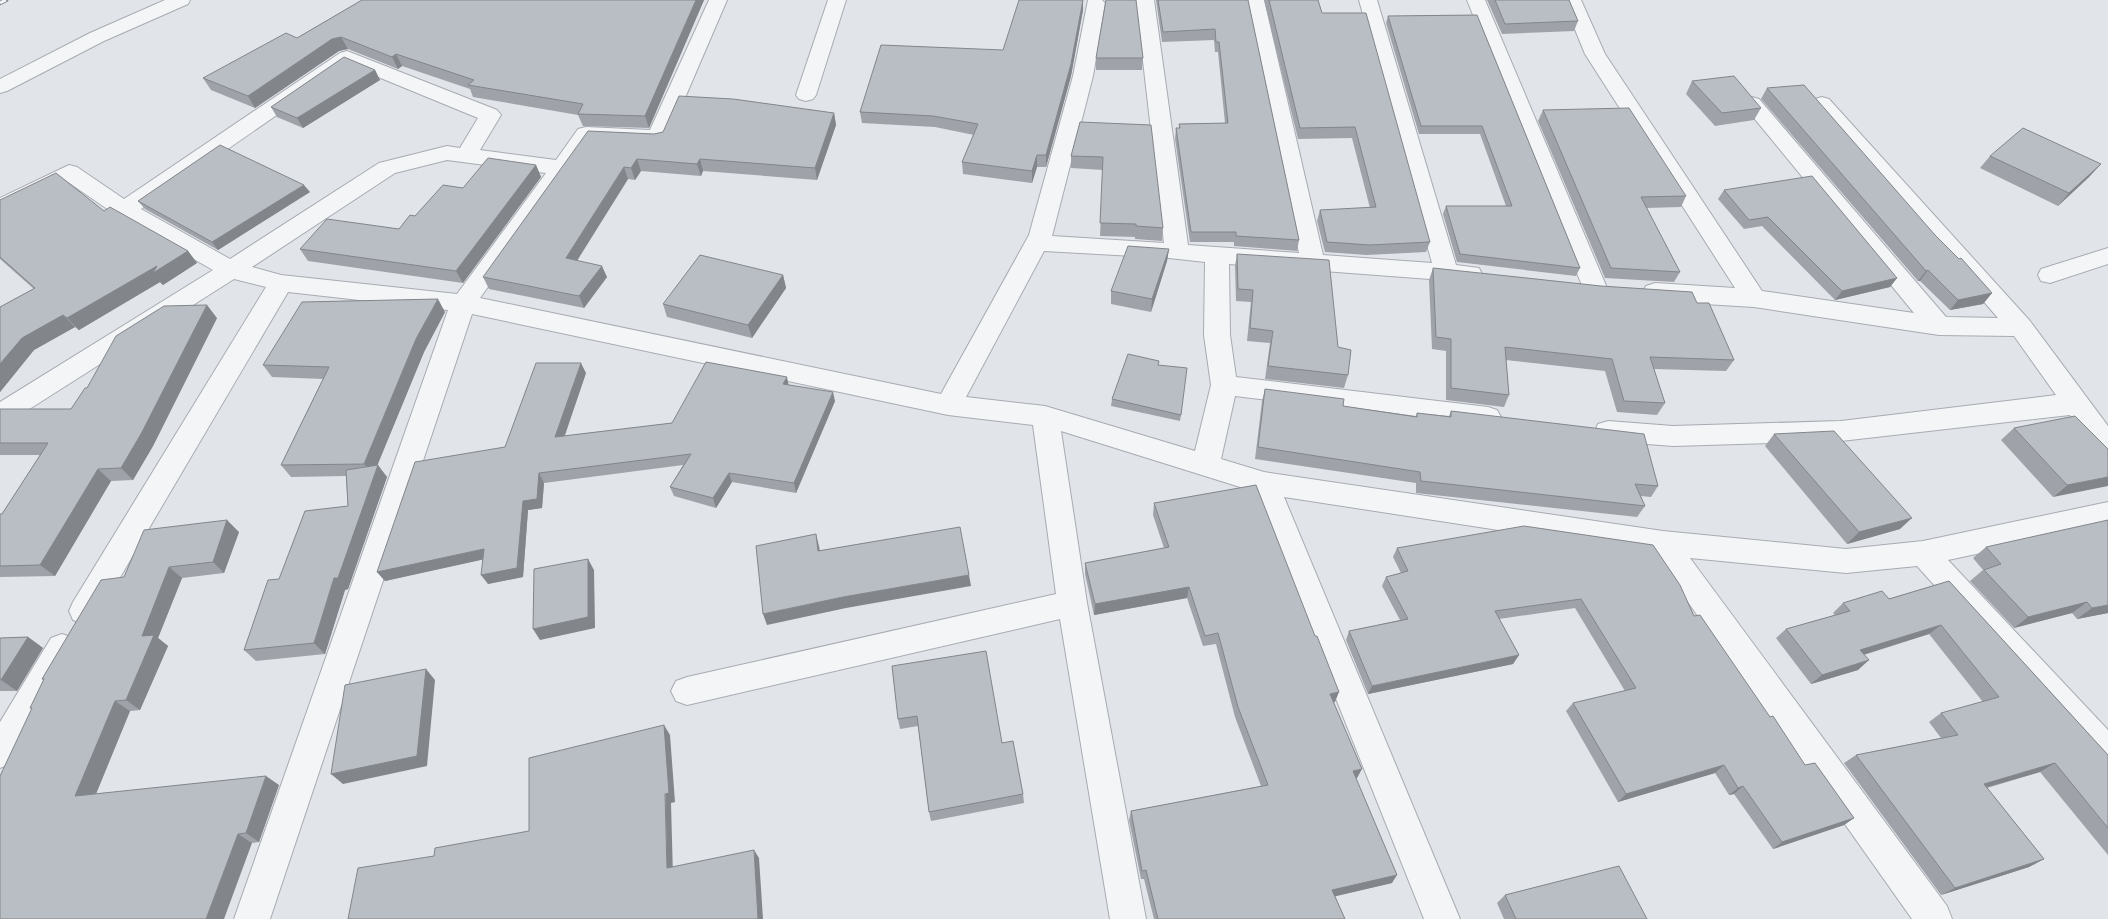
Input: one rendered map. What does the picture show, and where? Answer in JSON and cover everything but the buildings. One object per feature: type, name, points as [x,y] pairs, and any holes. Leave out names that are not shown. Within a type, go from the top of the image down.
[{"type":"street","points":[[0,87],[97,37],[181,0]]},
{"type":"street","points":[[252,919],[463,303],[586,134],[658,137],[718,0]]},
{"type":"street","points":[[806,95],[837,0]]},
{"type":"street","points":[[1255,0],[1313,261]]},
{"type":"street","points":[[1368,0],[1446,271]]},
{"type":"street","points":[[1476,0],[1615,289]]},
{"type":"street","points":[[1572,0],[1595,54],[1754,298]]},
{"type":"street","points":[[948,405],[1041,235],[1083,76],[1117,3]]},
{"type":"street","points":[[1117,3],[1177,252]]},
{"type":"street","points":[[124,210],[346,57],[490,115],[467,155]]},
{"type":"street","points":[[1752,103],[1939,326]]},
{"type":"street","points":[[1822,103],[2021,327],[2108,447]]},
{"type":"street","points":[[0,414],[230,270],[387,168],[447,153],[562,168]]},
{"type":"street","points":[[0,207],[69,172],[124,210],[230,270],[280,283],[463,303],[948,405],[1045,416],[1264,483],[1663,543],[1846,561],[1923,552],[2108,514]]},
{"type":"street","points":[[1036,243],[1217,254],[1492,276]]},
{"type":"street","points":[[1206,465],[1224,385],[1217,335],[1217,254]]},
{"type":"street","points":[[2050,275],[2108,256]]},
{"type":"street","points":[[0,752],[280,283]]},
{"type":"street","points":[[1567,285],[1754,298],[1939,326],[2021,327]]},
{"type":"street","points":[[1224,385],[1508,419]]},
{"type":"street","points":[[1587,428],[1673,436],[1841,430],[2077,404]]},
{"type":"street","points":[[1045,416],[1072,604],[1128,919]]},
{"type":"street","points":[[1264,483],[1442,919]]},
{"type":"street","points":[[1663,543],[1934,919]]},
{"type":"street","points":[[1923,552],[2108,753]]},
{"type":"street","points":[[688,691],[1072,604]]},
{"type":"railway","points":[[0,3],[6,0]]}]
